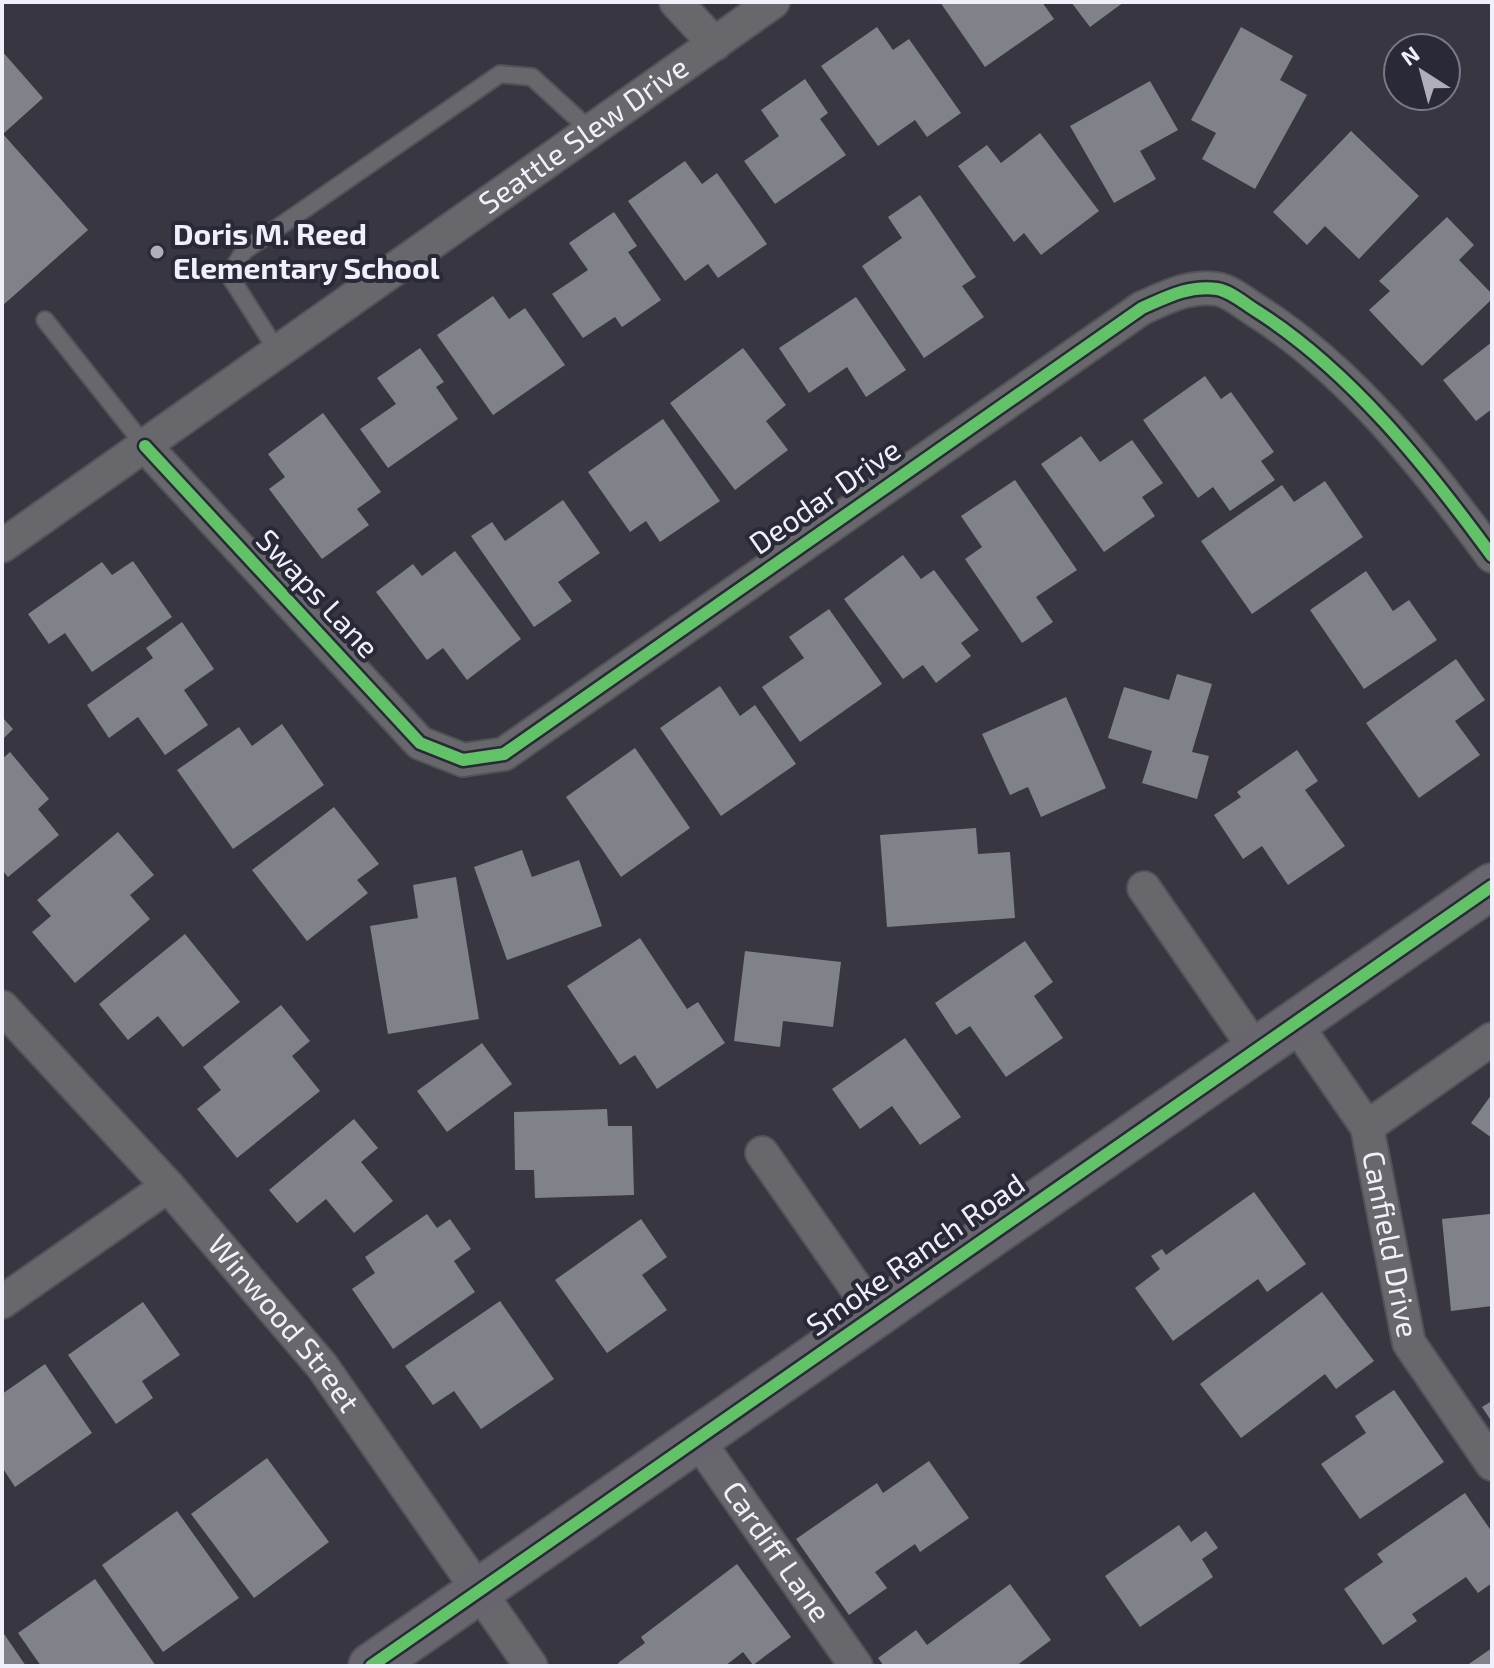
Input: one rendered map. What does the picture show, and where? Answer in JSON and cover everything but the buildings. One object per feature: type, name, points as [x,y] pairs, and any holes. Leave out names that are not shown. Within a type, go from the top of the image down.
[{"type":"main road","name":"Smoke Ranch Road","points":[[371,1666],[1492,886]]},
{"type":"street","points":[[676,2],[715,44]]},
{"type":"street","name":"Seattle Slew Drive","points":[[2,546],[773,2]]},
{"type":"street","name":"Deodar Drive","points":[[463,760],[504,754],[1142,308],[1189,288],[1221,289],[1288,331],[1383,419],[1453,502],[1492,556]]},
{"type":"street","name":"Swaps Lane","points":[[145,446],[420,743],[463,760]]},
{"type":"street","points":[[1144,888],[1256,1050]]},
{"type":"street","name":"Winwood Street","points":[[2,1007],[168,1186],[322,1366],[531,1666]]},
{"type":"street","name":"Canfield Drive","points":[[1295,1023],[1367,1127],[1409,1343],[1492,1464]]},
{"type":"street","points":[[1367,1127],[1492,1039]]},
{"type":"street","points":[[762,1153],[875,1315]]},
{"type":"street","points":[[2,1302],[168,1186]]},
{"type":"street","name":"Cardiff Lane","points":[[697,1439],[856,1666]]},
{"type":"lane","points":[[278,352],[229,275],[244,251],[500,74],[532,77],[591,131]]},
{"type":"lane","points":[[45,320],[145,446]]},
{"type":"cycle path","points":[[145,446],[420,743],[463,760],[504,754],[1142,308],[1188,290],[1217,289],[1232,295],[1290,334],[1323,361],[1413,455],[1492,556]]},
{"type":"cycle path","points":[[371,1666],[1492,886]]},
{"type":"place","name":"Doris M. Reed Elementary School","points":[[157,252]]}]
